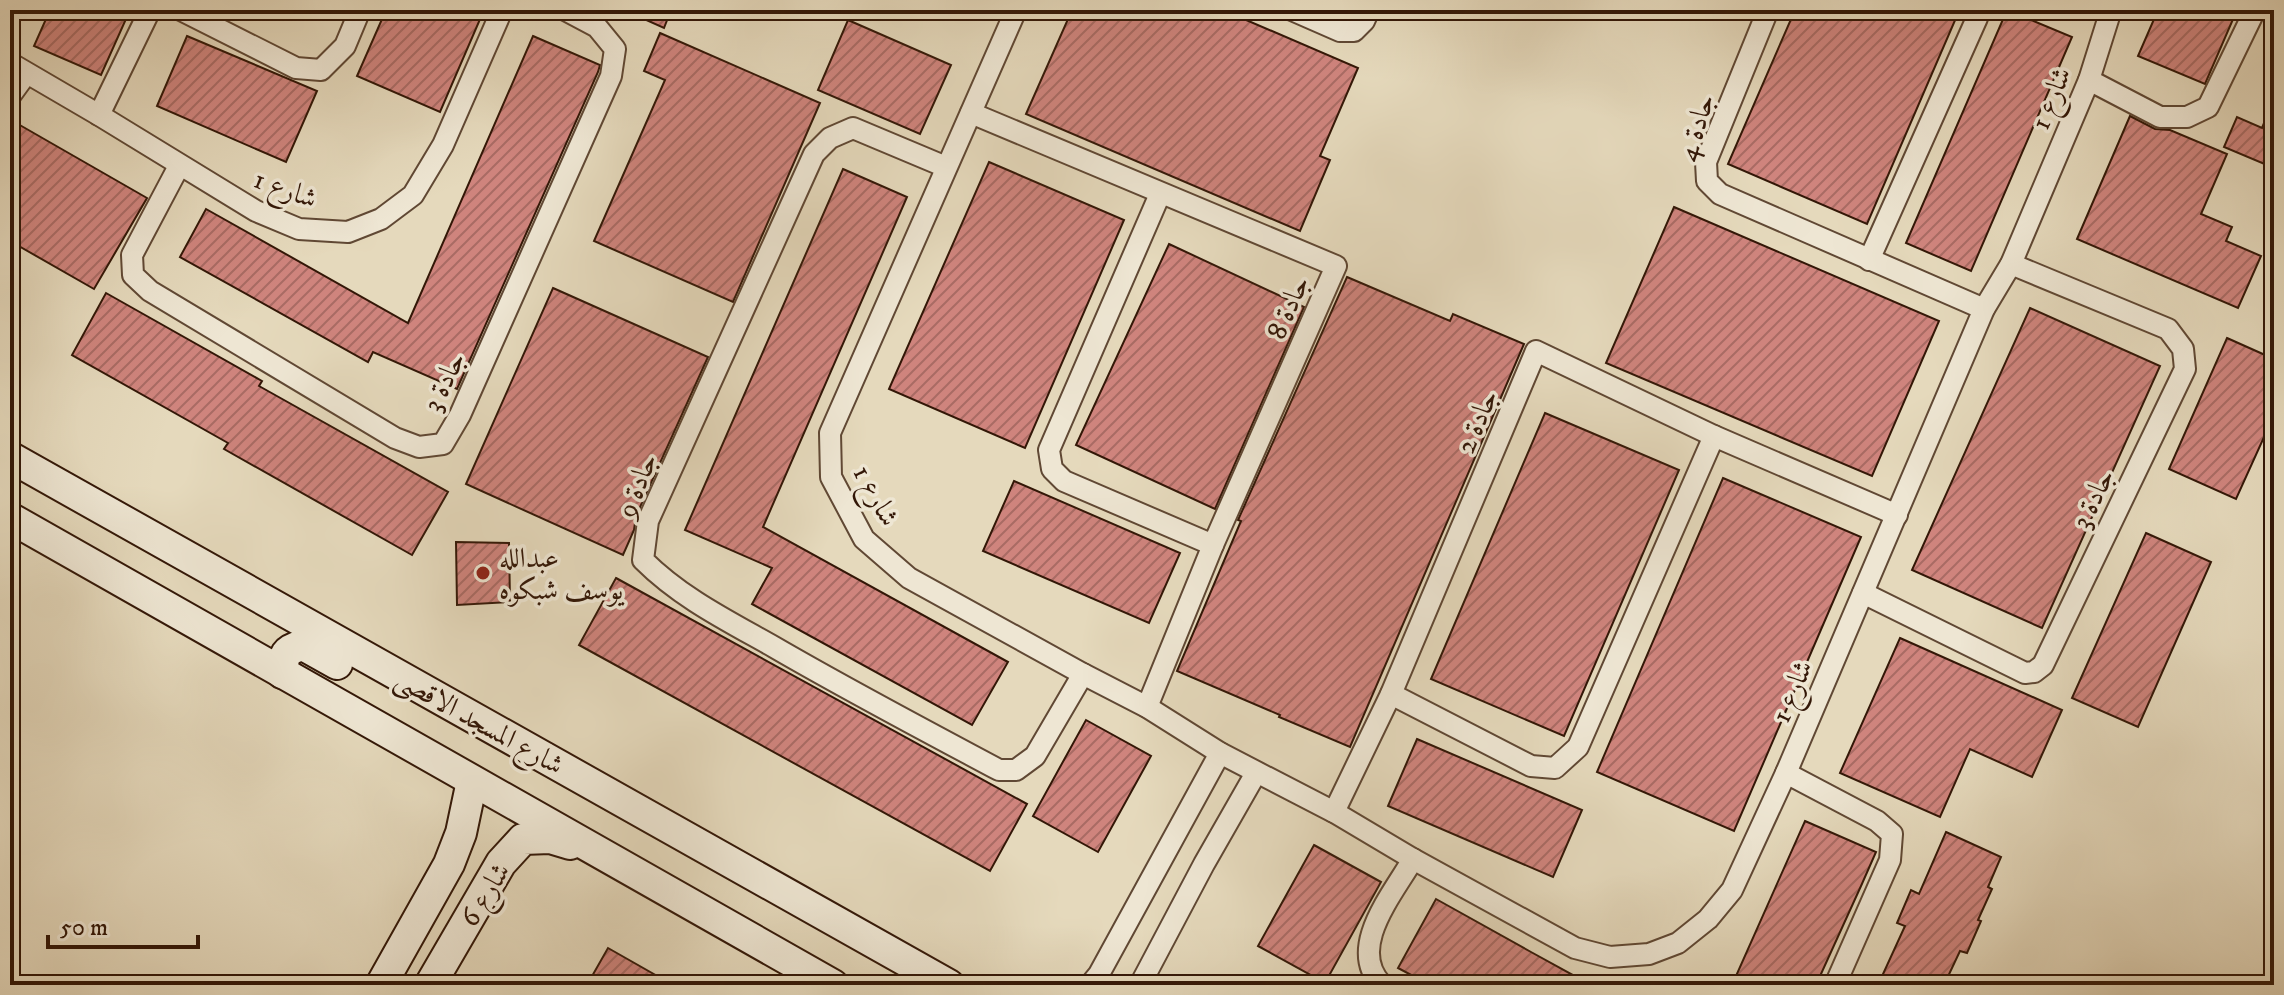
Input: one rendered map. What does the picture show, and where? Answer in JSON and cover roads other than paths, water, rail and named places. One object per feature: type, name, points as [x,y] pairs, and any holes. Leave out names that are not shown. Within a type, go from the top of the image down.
[{"type":"main road","name":"شارع المسجد الاقصى","points":[[10,457],[949,985]]},
{"type":"main road","name":"شارع المسجد الاقصى","points":[[10,518],[833,985]]},
{"type":"main road","points":[[282,673],[284,656],[292,648],[303,645],[397,699],[457,709]]},
{"type":"main road","name":"شارع 6","points":[[381,985],[449,864],[461,833],[472,781]]},
{"type":"main road","name":"شارع 6","points":[[430,985],[501,863],[523,839],[550,838],[606,855]]},
{"type":"main road","points":[[429,900],[468,920]]},
{"type":"street","points":[[99,115],[150,10]]},
{"type":"street","points":[[181,10],[296,68],[321,70],[345,46],[360,10]]},
{"type":"street","name":"شارع 1","points":[[18,69],[256,211],[299,229],[348,232],[381,219],[413,195],[443,145],[502,10]]},
{"type":"street","name":"جادة 3","points":[[179,166],[132,255],[133,275],[150,291],[395,438],[419,447],[443,444],[460,415],[611,76],[615,49],[597,27],[565,10]]},
{"type":"street","name":"شارع 1","points":[[1016,10],[830,433],[831,477],[864,539],[909,578],[1147,707],[1220,753],[1334,812],[1575,948],[1610,957],[1649,954],[1678,943],[1708,919],[1732,890],[1786,773],[1984,309],[2011,264],[2089,80],[2111,10]]},
{"type":"street","points":[[1292,10],[1340,31],[1354,31],[1369,10]]},
{"type":"street","name":"جادة 4","points":[[1768,10],[1706,162],[1707,181],[1720,194],[1984,309]]},
{"type":"street","points":[[1869,260],[1978,10]]},
{"type":"street","points":[[2089,80],[2160,117],[2187,117],[2208,107],[2255,10]]},
{"type":"street","points":[[10,96],[18,69]]},
{"type":"street","name":"جادة 8","points":[[971,113],[1336,266],[1213,545],[1147,707]]},
{"type":"street","name":"جادة 9","points":[[946,167],[853,128],[830,138],[814,154],[648,521],[643,560],[690,599],[999,770],[1016,770],[1035,756],[1083,674]]},
{"type":"street","points":[[1160,194],[1049,450],[1052,469],[1064,481],[1213,545]]},
{"type":"street","name":"جادة 3","points":[[1863,593],[2025,673],[2034,672],[2043,665],[2185,369],[2183,349],[2168,329],[2011,264]]},
{"type":"street","name":"جادة 2","points":[[1334,812],[1391,694],[1536,351],[1714,436],[1897,515]]},
{"type":"street","points":[[1391,694],[1531,766],[1555,768],[1578,747],[1714,436]]},
{"type":"street","points":[[1090,985],[1099,974],[1220,753]]},
{"type":"street","points":[[1140,985],[1256,773]]},
{"type":"street","points":[[1786,773],[1877,821],[1892,834],[1890,860],[1835,985]]},
{"type":"street","points":[[1382,985],[1375,978],[1368,958],[1371,934],[1413,859]]},
{"type":"place","name":"عبدالله يوسف شبكوه","points":[[483,573]]}]
